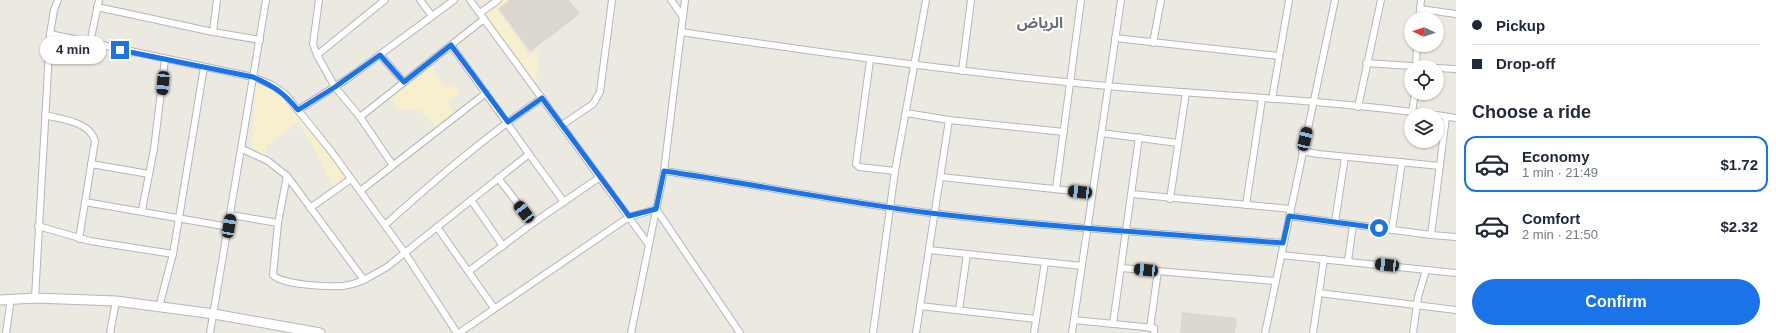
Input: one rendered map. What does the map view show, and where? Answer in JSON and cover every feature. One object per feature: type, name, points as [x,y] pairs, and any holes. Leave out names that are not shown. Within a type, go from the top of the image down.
[{"type":"street","points":[[35,298],[50,34],[54,10],[58,0]]},
{"type":"street","points":[[90,43],[99,0]]},
{"type":"street","points":[[213,32],[217,0]]},
{"type":"street","points":[[210,333],[266,0]]},
{"type":"street","points":[[316,55],[386,0]]},
{"type":"street","points":[[420,0],[432,16]]},
{"type":"street","points":[[298,110],[335,87],[454,0]]},
{"type":"street","points":[[470,0],[649,245]]},
{"type":"street","points":[[480,13],[498,0]]},
{"type":"street","points":[[562,125],[593,104],[600,92],[612,0]]},
{"type":"street","points":[[671,0],[683,17]]},
{"type":"street","points":[[630,333],[664,171],[685,0]]},
{"type":"street","points":[[872,333],[892,208],[895,171],[926,0]]},
{"type":"street","points":[[962,71],[971,0]]},
{"type":"street","points":[[1056,189],[1081,0]]},
{"type":"street","points":[[1072,333],[1121,0]]},
{"type":"street","points":[[1154,43],[1161,0]]},
{"type":"street","points":[[1272,99],[1289,0]]},
{"type":"street","points":[[1265,333],[1302,151],[1335,0]]},
{"type":"street","points":[[1358,107],[1366,63],[1381,0]]},
{"type":"street","points":[[1420,12],[1421,0]]},
{"type":"street","points":[[319,1],[313,44],[316,55],[335,87],[360,117],[392,164]]},
{"type":"street","points":[[97,7],[213,32],[260,40]]},
{"type":"street","points":[[1420,9],[1456,14]]},
{"type":"street","points":[[360,117],[484,19]]},
{"type":"street","points":[[681,32],[915,66],[1108,86],[1404,111]]},
{"type":"street","points":[[50,34],[253,77],[285,94],[352,179],[405,253],[458,333],[629,216],[656,209]]},
{"type":"street","points":[[1115,38],[1279,56]]},
{"type":"street","points":[[451,45],[508,122],[564,202]]},
{"type":"street","points":[[380,55],[404,82]]},
{"type":"street","points":[[142,210],[162,95],[165,59]]},
{"type":"street","points":[[870,60],[856,164],[859,167],[895,171]]},
{"type":"street","points":[[1366,63],[1404,66]]},
{"type":"street","points":[[159,307],[173,254],[204,67]]},
{"type":"street","points":[[1444,68],[1456,69]]},
{"type":"street","points":[[1170,199],[1186,92]]},
{"type":"street","points":[[360,191],[392,164],[486,93]]},
{"type":"street","points":[[385,225],[430,184],[508,122],[542,98]]},
{"type":"street","points":[[1246,205],[1262,98]]},
{"type":"street","points":[[906,114],[1064,132]]},
{"type":"street","points":[[45,115],[81,124],[90,130],[95,141],[79,239]]},
{"type":"street","points":[[1431,235],[1446,117],[1456,118]]},
{"type":"street","points":[[916,333],[949,120]]},
{"type":"street","points":[[1101,133],[1178,143]]},
{"type":"street","points":[[1113,324],[1139,137]]},
{"type":"street","points":[[242,149],[268,162],[287,176],[364,280]]},
{"type":"street","points":[[1302,151],[1346,157],[1440,166]]},
{"type":"street","points":[[287,176],[278,223],[273,270],[275,277],[312,285],[342,286],[352,285],[364,280],[387,267],[529,154]]},
{"type":"street","points":[[1335,222],[1346,157]]},
{"type":"street","points":[[1392,230],[1402,162]]},
{"type":"street","points":[[91,164],[149,174]]},
{"type":"street","points":[[664,171],[934,214],[1087,228],[1283,243]]},
{"type":"street","points":[[469,271],[533,223],[600,177]]},
{"type":"street","points":[[941,177],[1092,193]]},
{"type":"street","points":[[498,178],[533,223]]},
{"type":"street","points":[[310,208],[352,179]]},
{"type":"street","points":[[1132,194],[1170,199],[1290,209]]},
{"type":"street","points":[[470,200],[503,246]]},
{"type":"street","points":[[85,202],[142,210],[229,226]]},
{"type":"street","points":[[656,209],[740,333]]},
{"type":"street","points":[[231,214],[278,223]]},
{"type":"street","points":[[1289,216],[1456,237]]},
{"type":"street","points":[[1348,261],[1353,225]]},
{"type":"street","points":[[38,226],[79,239],[173,254]]},
{"type":"street","points":[[437,227],[494,308]]},
{"type":"street","points":[[929,250],[1082,266]]},
{"type":"street","points":[[959,310],[967,254]]},
{"type":"street","points":[[1281,255],[1456,273]]},
{"type":"street","points":[[1313,333],[1324,259]]},
{"type":"street","points":[[1034,333],[1045,262]]},
{"type":"street","points":[[1121,268],[1276,281]]},
{"type":"street","points":[[1414,333],[1417,306],[1426,270]]},
{"type":"street","points":[[1074,320],[1152,330],[1158,271]]},
{"type":"street","points":[[1319,293],[1456,310]]},
{"type":"street","points":[[6,333],[11,298]]},
{"type":"street","points":[[0,300],[11,298],[116,300],[214,314],[299,332],[320,333]]},
{"type":"street","points":[[110,333],[116,300]]},
{"type":"street","points":[[920,306],[1036,319]]},
{"type":"shaded area","points":[[508,0],[569,0],[580,14],[530,52],[498,8]]},
{"type":"shaded area","points":[[1182,312],[1237,318],[1235,333],[1180,333]]},
{"type":"sand","points":[[500,0],[509,0],[497,10],[530,56],[538,51],[536,90],[481,15]]},
{"type":"sand","points":[[431,61],[436,71],[434,73],[445,87],[454,84],[460,93],[447,102],[456,115],[436,126],[419,110],[397,110],[390,97]]},
{"type":"sand","points":[[256,80],[280,91],[347,178],[335,191],[314,148],[299,124],[301,120],[266,147],[264,160],[251,151]]},
{"type":"district","name":"الرياض","points":[[1040,22]]},
{"type":"route","points":[[120,50],[253,77],[272,85],[285,94],[298,110],[348,79],[380,55],[404,82],[451,45],[508,122],[542,98],[629,216],[656,209],[664,171],[719,179],[860,204],[934,214],[1087,228],[1283,243],[1289,216],[1379,228]]}]
